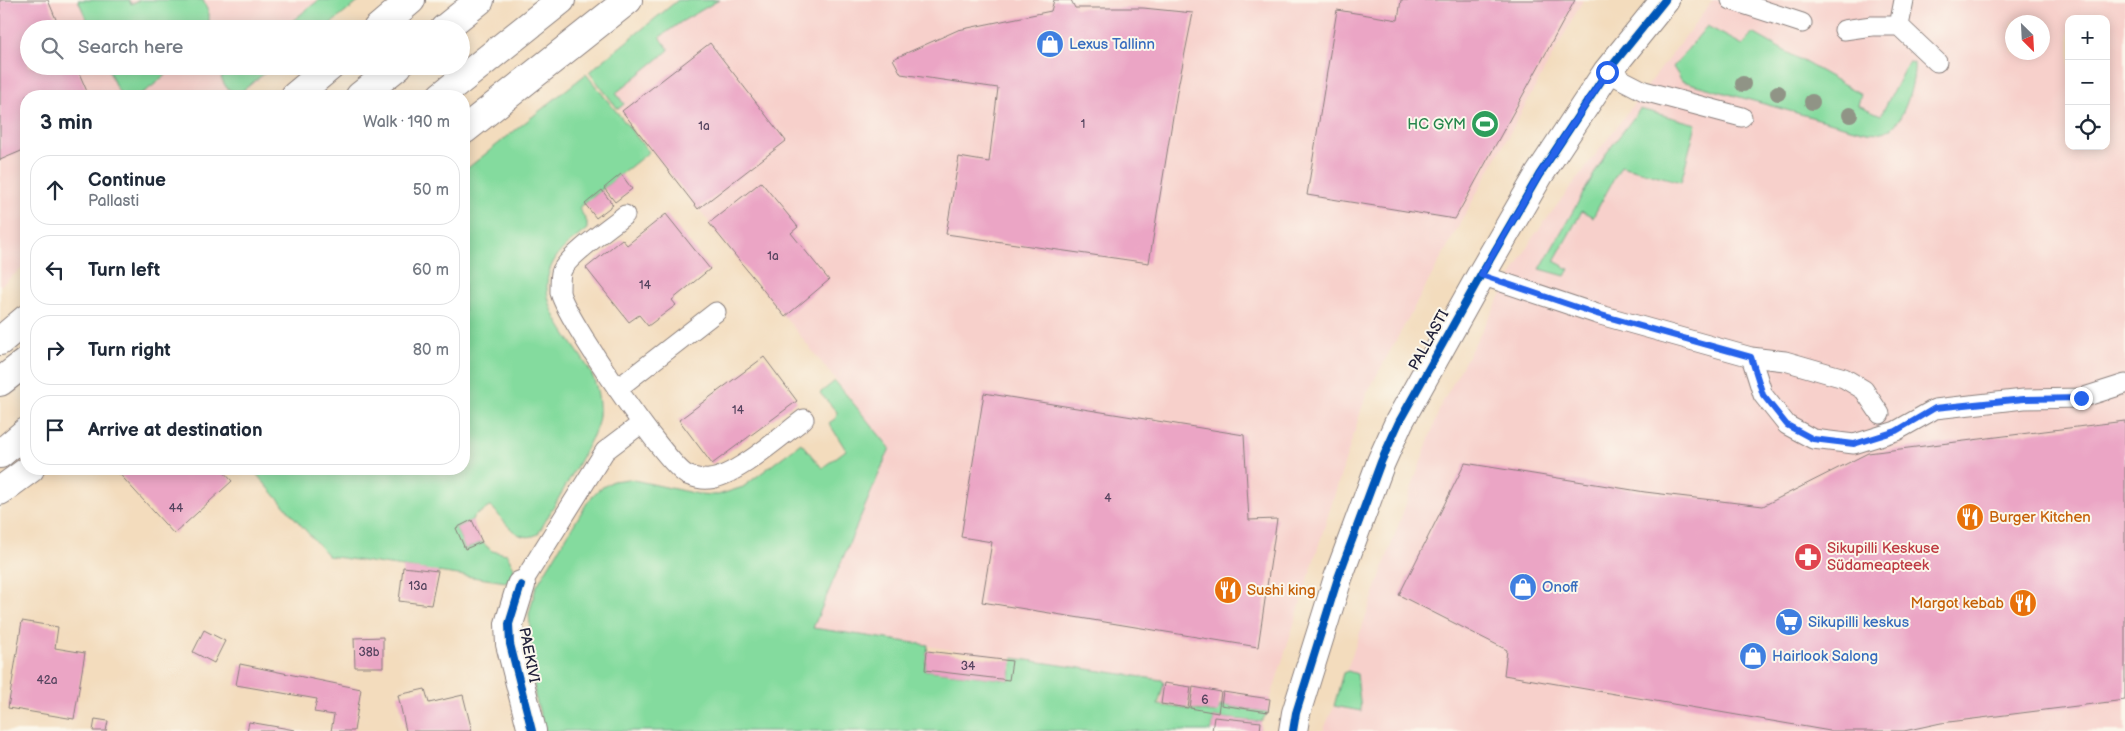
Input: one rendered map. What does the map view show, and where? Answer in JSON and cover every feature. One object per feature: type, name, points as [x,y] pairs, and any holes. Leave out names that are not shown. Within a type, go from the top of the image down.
[{"type":"main road","points":[[388,20],[412,0]]},
{"type":"main road","points":[[455,20],[480,0]]},
{"type":"main road","points":[[470,73],[561,0]]},
{"type":"main road","points":[[470,125],[628,0]]},
{"type":"main road","name":"PALLASTI","points":[[1293,731],[1299,705],[1338,578],[1380,462],[1399,422],[1539,175],[1607,72],[1665,0]]},
{"type":"main road","points":[[302,90],[320,75]]},
{"type":"main road","points":[[368,90],[387,75]]},
{"type":"main road","points":[[448,90],[467,75]]},
{"type":"main road","points":[[0,341],[20,324]]},
{"type":"main road","points":[[0,382],[20,367]]},
{"type":"main road","points":[[0,454],[20,437]]},
{"type":"main road","points":[[0,491],[22,475]]},
{"type":"main road","name":"PAEKIVI","points":[[520,585],[509,624],[510,644],[532,731]]},
{"type":"lane","points":[[1731,0],[1802,23]]},
{"type":"lane","points":[[1898,26],[1904,0]]},
{"type":"lane","points":[[1844,30],[1872,26],[1898,26],[1937,62]]},
{"type":"lane","points":[[1607,72],[1644,91],[1742,116]]},
{"type":"lane","points":[[626,215],[580,251],[562,271],[560,292],[574,323],[617,390],[662,448],[686,474],[707,480],[723,476],[804,419]]},
{"type":"lane","points":[[1481,275],[1597,314],[1751,357],[1785,361],[1844,378],[1864,390],[1880,414]]},
{"type":"lane","points":[[617,390],[716,312]]},
{"type":"lane","points":[[1751,357],[1763,395],[1787,425],[1813,439],[1854,444],[1896,431],[1935,408],[2024,399],[2081,398],[2125,384]]},
{"type":"lane","points":[[520,585],[605,451],[642,423]]},
{"type":"shaded area","points":[[0,0],[358,0],[333,20],[20,20],[20,75],[265,75],[246,90],[20,90],[20,270],[0,286]]},
{"type":"shaded area","points":[[677,0],[1583,0],[1366,395],[1270,700],[812,628],[890,448],[589,72]]},
{"type":"shaded area","points":[[1713,0],[2125,0],[2125,731],[1323,731],[1334,706],[1441,405],[1533,237]]},
{"type":"green space","points":[[78,0],[129,0],[131,4],[140,0],[203,0],[209,14],[209,20],[87,20]]},
{"type":"green space","points":[[319,0],[361,0],[335,20],[293,20]]},
{"type":"green space","points":[[678,0],[719,0],[681,22],[660,37],[669,50],[616,93],[624,104],[618,109],[589,72]]},
{"type":"green space","points":[[1707,26],[1743,45],[1753,33],[1861,94],[1858,105],[1881,115],[1908,62],[1914,63],[1913,79],[1908,100],[1894,126],[1888,130],[1876,133],[1854,129],[1682,81],[1673,67]]},
{"type":"green space","points":[[586,74],[649,152],[579,208],[587,222],[587,229],[561,251],[551,267],[547,282],[548,297],[553,312],[594,380],[599,410],[594,434],[538,534],[530,537],[517,534],[491,506],[473,517],[472,520],[456,528],[465,549],[482,542],[492,551],[507,554],[514,568],[513,583],[328,556],[257,475],[470,475],[470,166]]},
{"type":"green space","points":[[111,75],[165,75],[146,90],[118,90]]},
{"type":"green space","points":[[224,75],[263,75],[243,90],[230,90],[221,78]]},
{"type":"green space","points":[[1640,109],[1696,124],[1681,182],[1621,166],[1593,217],[1582,211],[1554,261],[1569,269],[1565,276],[1540,269],[1605,155]]},
{"type":"green space","points":[[835,381],[890,448],[813,628],[928,645],[925,670],[1009,680],[1013,658],[1162,680],[1164,683],[1158,705],[1217,713],[1221,705],[1268,712],[1261,722],[1214,717],[1212,731],[545,731],[535,696],[529,614],[536,587],[587,503],[598,490],[613,481],[629,479],[698,494],[718,495],[743,487],[801,443],[822,468],[846,450],[829,423],[836,418],[837,412],[820,393]]},
{"type":"green space","points":[[1348,671],[1357,674],[1361,711],[1334,706],[1343,673]]},
{"type":"building","points":[[0,0],[48,0],[56,20],[20,20],[20,75],[80,75],[86,90],[20,90],[20,152],[0,160]]},
{"type":"building","points":[[1054,0],[1071,0],[1075,8],[1143,8],[1193,13],[1177,92],[1149,263],[946,234],[959,157],[989,162],[998,88],[901,74],[893,59],[958,30],[1051,11]]},
{"type":"building","points":[[1401,0],[1575,0],[1455,219],[1307,195],[1337,10],[1398,20]]},
{"type":"building","points":[[710,43],[786,141],[698,209],[622,111]]},
{"type":"building","points":[[621,174],[632,189],[615,202],[604,188]]},
{"type":"building","points":[[761,182],[798,227],[791,233],[829,280],[785,317],[709,223]]},
{"type":"building","points":[[602,190],[613,205],[596,218],[585,204]]},
{"type":"building","points":[[666,214],[710,269],[672,300],[676,305],[648,326],[639,315],[629,322],[586,268],[622,239],[627,245]]},
{"type":"building","points":[[764,357],[797,401],[712,464],[679,420]]},
{"type":"building","points":[[984,393],[1244,435],[1249,520],[1277,519],[1258,647],[982,602],[992,542],[961,537]]},
{"type":"building","name":"Sikupilli keskus","points":[[2125,421],[2125,700],[1941,723],[1904,731],[1830,731],[1504,675],[1507,650],[1399,595],[1465,463],[1645,492],[1763,506],[1868,453]]},
{"type":"building","points":[[120,475],[226,475],[232,481],[174,534]]},
{"type":"building","points":[[472,520],[482,542],[465,549],[456,528]]},
{"type":"building","points":[[403,567],[438,571],[431,605],[399,601]]},
{"type":"building","points":[[22,621],[58,627],[55,648],[85,653],[74,719],[8,708]]},
{"type":"building","points":[[204,630],[225,641],[214,663],[193,652]]},
{"type":"building","points":[[383,637],[383,667],[355,667],[354,638]]},
{"type":"building","points":[[927,651],[1012,661],[1009,680],[925,670]]},
{"type":"building","points":[[240,664],[361,689],[354,731],[331,731],[334,715],[314,712],[317,699],[236,685]]},
{"type":"building","points":[[1164,683],[1191,687],[1188,708],[1161,704]]},
{"type":"building","points":[[1193,687],[1221,692],[1218,713],[1190,708]]},
{"type":"building","points":[[425,689],[429,703],[463,695],[472,731],[406,731],[398,695]]},
{"type":"building","points":[[1223,692],[1270,699],[1268,712],[1221,705]]},
{"type":"building","points":[[1214,717],[1261,722],[1260,731],[1212,731]]},
{"type":"building","points":[[95,719],[108,721],[106,731],[93,731]]},
{"type":"building","points":[[249,722],[295,730],[247,731]]},
{"type":"cycle path","points":[[1293,731],[1296,713],[1338,578],[1381,462],[1399,422],[1539,175],[1607,72],[1665,0]]},
{"type":"cycle path","points":[[521,585],[509,624],[510,644],[532,731]]},
{"type":"place","name":"Lexus Tallinn","points":[[1050,44]]},
{"type":"place","name":"HC GYM","points":[[1485,124]]},
{"type":"place","name":"Burger Kitchen","points":[[1970,517]]},
{"type":"place","name":"Sikupilli Keskuse Südameapteek","points":[[1808,557]]},
{"type":"place","name":"Onoff","points":[[1523,587]]},
{"type":"place","name":"Sushi king","points":[[1228,590]]},
{"type":"place","name":"Margot kebab","points":[[2023,603]]},
{"type":"place","name":"Sikupilli keskus","points":[[1789,622]]},
{"type":"place","name":"Hairlook Salong","points":[[1753,656]]},
{"type":"route","points":[[1607,72],[1539,175],[1481,275],[1597,314],[1751,357],[1763,395],[1787,425],[1813,439],[1854,444],[1896,431],[1935,408],[2024,399],[2081,398]]}]
